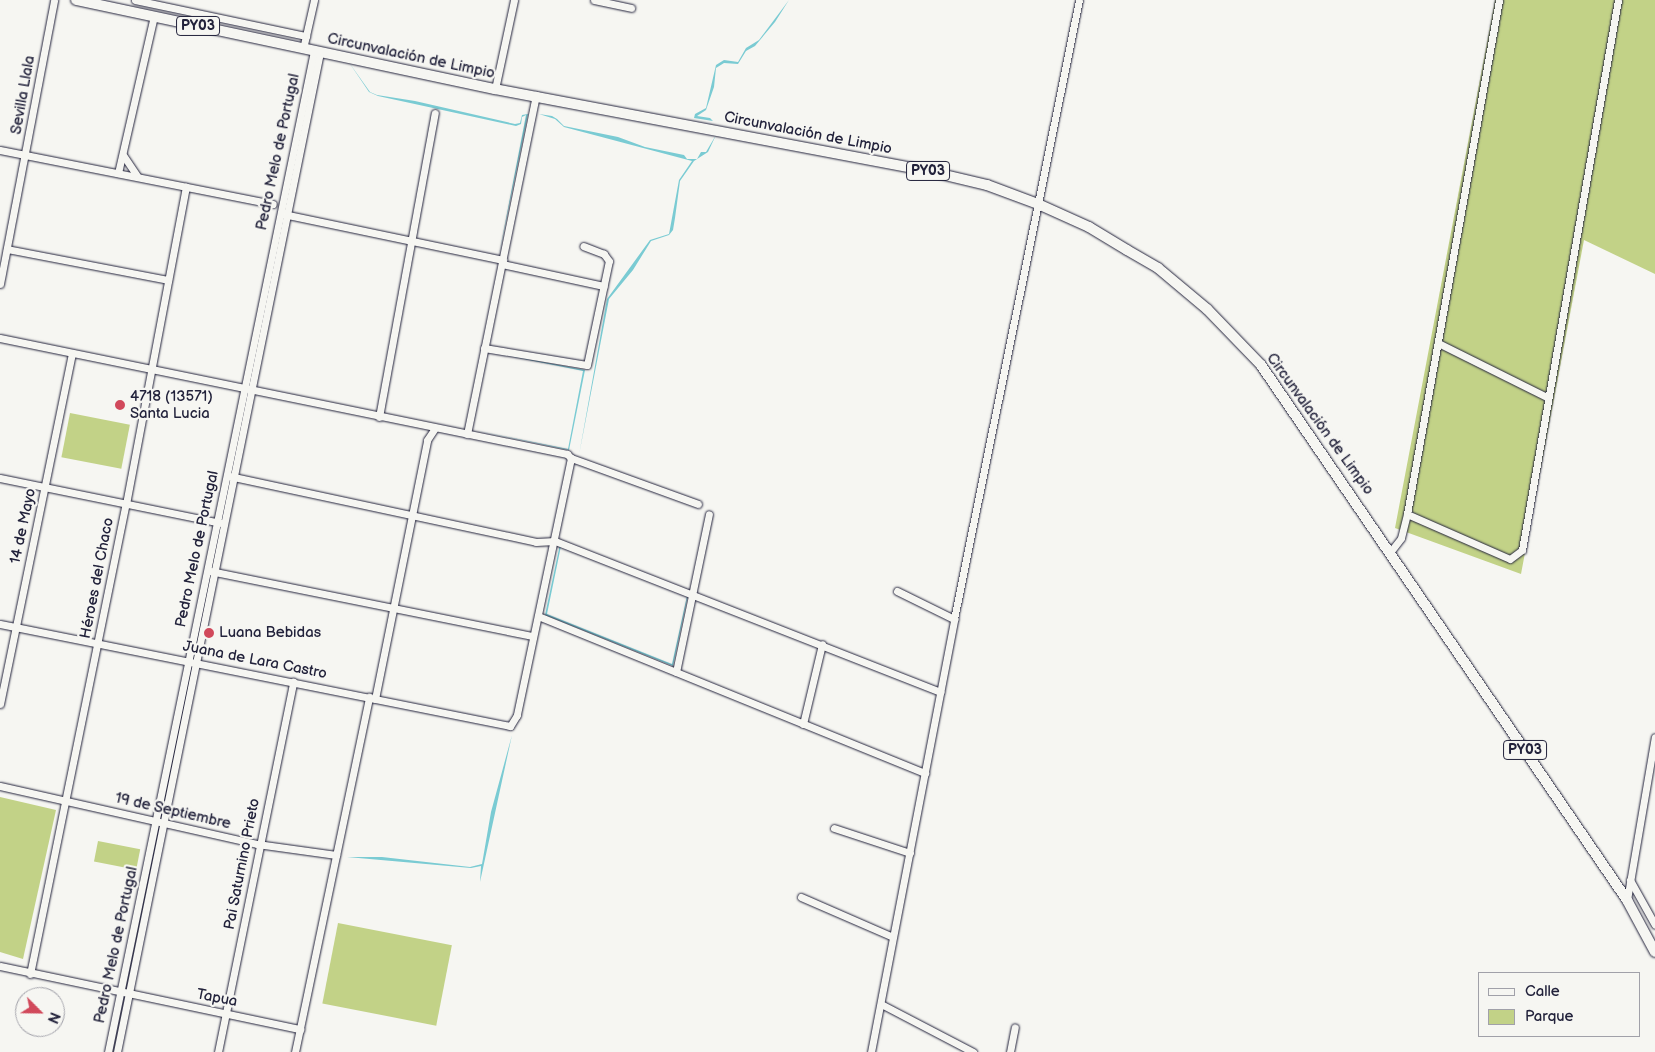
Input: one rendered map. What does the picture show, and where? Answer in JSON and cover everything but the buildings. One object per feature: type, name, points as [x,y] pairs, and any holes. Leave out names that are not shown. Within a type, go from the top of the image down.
[{"type":"highway","name":"Circunvalación de Limpio","points":[[76,0],[495,89],[536,95],[928,171],[987,185],[1038,204],[1089,227],[1150,264],[1207,309],[1261,365],[1391,551],[1626,900],[1655,952]]},
{"type":"street","name":"Sevilla Llala","points":[[0,284],[54,0]]},
{"type":"street","points":[[135,0],[157,2],[306,36]]},
{"type":"street","name":"Pedro Melo de Portugal","points":[[108,1052],[160,822],[283,214],[312,50],[306,36],[314,0]]},
{"type":"street","points":[[495,89],[514,0]]},
{"type":"street","points":[[594,0],[631,8]]},
{"type":"street","points":[[871,1052],[954,619],[1079,0]]},
{"type":"street","points":[[1391,551],[1401,538],[1407,514],[1499,0]]},
{"type":"street","points":[[1407,514],[1503,556],[1515,558],[1522,550],[1547,397],[1565,313],[1618,0]]},
{"type":"street","points":[[118,173],[124,155],[154,16]]},
{"type":"street","points":[[467,434],[536,95]]},
{"type":"street","points":[[379,417],[435,113]]},
{"type":"street","points":[[0,150],[273,204]]},
{"type":"street","points":[[124,155],[137,176]]},
{"type":"street","name":"Héroes del Chaco","points":[[30,974],[64,800],[126,504],[186,187]]},
{"type":"street","points":[[283,214],[411,241],[604,286]]},
{"type":"street","points":[[484,348],[586,365],[604,286],[608,259],[583,246]]},
{"type":"street","points":[[7,249],[168,280]]},
{"type":"street","points":[[0,338],[567,454],[571,458],[698,504]]},
{"type":"street","points":[[1438,343],[1547,397]]},
{"type":"street","name":"14 de Mayo","points":[[0,704],[72,353]]},
{"type":"street","points":[[295,1052],[336,855],[393,607],[427,440],[436,428]]},
{"type":"street","points":[[210,571],[531,636],[538,616],[555,541],[571,458]]},
{"type":"street","points":[[230,476],[536,542],[555,541],[693,593],[940,692]]},
{"type":"street","points":[[0,478],[220,523]]},
{"type":"street","points":[[676,672],[709,514]]},
{"type":"street","points":[[897,591],[954,619]]},
{"type":"street","points":[[538,616],[925,773]]},
{"type":"street","name":"Juana de Lara Castro","points":[[0,624],[192,661],[503,727],[515,722],[531,636]]},
{"type":"street","points":[[804,724],[822,644]]},
{"type":"street","name":"Pai Saturnino Prieto","points":[[218,1052],[292,682]]},
{"type":"street","points":[[1626,900],[1655,737]]},
{"type":"street","name":"19 de Septiembre","points":[[0,786],[260,844],[336,855]]},
{"type":"street","points":[[834,828],[910,853]]},
{"type":"street","points":[[1630,880],[1655,925]]},
{"type":"street","name":"Pedro Melo de Portugal","points":[[117,1052],[144,896]]},
{"type":"street","points":[[801,897],[893,937]]},
{"type":"street","name":"Tapua","points":[[0,966],[120,993],[300,1029]]},
{"type":"street","points":[[880,1004],[973,1052]]},
{"type":"street","points":[[1010,1052],[1014,1027]]},
{"type":"green space","points":[[1495,0],[1655,0],[1655,274],[1584,240],[1521,574],[1395,528]]},
{"type":"green space","points":[[70,413],[130,425],[121,469],[61,457]]},
{"type":"green space","points":[[0,797],[56,810],[23,959],[0,952]]},
{"type":"green space","points":[[98,841],[140,849],[136,870],[94,862]]},
{"type":"green space","points":[[338,923],[452,945],[436,1026],[322,1003]]},
{"type":"water","points":[[789,0],[775,22],[755,46],[746,51],[738,64],[724,63],[716,68],[714,87],[706,110],[697,116],[710,118],[713,121],[694,118],[695,114],[706,108],[716,65],[724,60],[738,62],[746,48],[759,40]]},
{"type":"water","points":[[348,61],[370,92],[377,95],[415,101],[515,124],[520,123],[522,115],[528,114],[499,255],[526,115],[522,117],[521,124],[516,126],[378,96],[369,92]]},
{"type":"water","points":[[539,114],[552,116],[564,126],[618,137],[645,147],[684,155],[687,159],[697,159],[701,152],[706,152],[716,135],[708,152],[694,161],[680,181],[673,230],[669,235],[651,241],[633,270],[609,299],[579,455],[607,299],[650,240],[669,234],[679,180],[692,161],[564,127],[555,119]]},
{"type":"water","points":[[489,352],[585,370],[569,450],[473,430],[568,449],[583,371]]},
{"type":"water","points":[[560,544],[688,595],[673,666],[545,615]],"holes":[[[561,546],[687,596],[672,664],[547,614]]]},
{"type":"water","points":[[512,735],[480,882],[481,866],[471,868],[347,857],[382,857],[470,867],[482,864],[491,812]]},
{"type":"place","name":"4718 (13571) Santa Lucia","points":[[120,405]]},
{"type":"place","name":"Luana Bebidas","points":[[209,633]]}]
